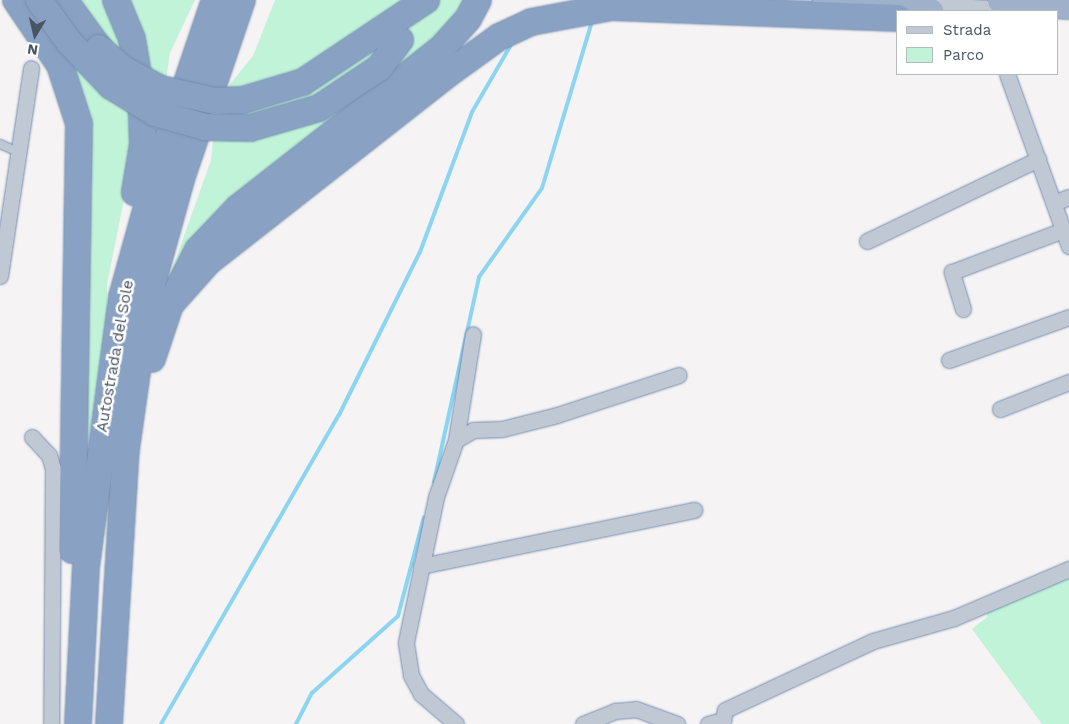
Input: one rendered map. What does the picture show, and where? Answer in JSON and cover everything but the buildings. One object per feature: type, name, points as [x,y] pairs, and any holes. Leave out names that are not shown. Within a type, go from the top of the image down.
[{"type":"highway","points":[[16,0],[60,65],[73,99],[80,148],[72,593],[78,715]]},
{"type":"highway","points":[[39,0],[69,42],[111,86],[155,113],[205,127],[250,128],[319,108],[379,68],[400,40],[419,0]]},
{"type":"highway","points":[[64,0],[99,48],[123,69],[161,89],[215,101],[243,100],[303,82],[426,0]]},
{"type":"highway","points":[[116,0],[132,39],[143,144],[129,222],[122,297]]},
{"type":"highway","name":"Autostrada del Sole","points":[[78,715],[99,447],[122,297],[157,171],[215,0]]},
{"type":"highway","name":"Autostrada del Sole","points":[[109,724],[118,546],[147,302],[181,179],[242,0]]},
{"type":"highway","points":[[118,546],[154,349],[170,305],[198,250],[238,208],[441,49],[468,19],[478,0]]},
{"type":"highway","points":[[826,0],[921,10]]},
{"type":"highway","points":[[989,6],[1069,6]]},
{"type":"highway","points":[[170,305],[208,262],[445,76],[499,37],[566,12],[611,7],[896,18]]},
{"type":"street","points":[[892,0],[989,6],[1019,10]]},
{"type":"street","points":[[0,276],[32,68]]},
{"type":"street","points":[[1007,75],[1069,246]]},
{"type":"street","points":[[867,241],[1038,159]]},
{"type":"street","points":[[1054,203],[1069,197]]},
{"type":"street","points":[[964,309],[952,272],[1063,230]]},
{"type":"street","points":[[949,360],[1069,317]]},
{"type":"street","points":[[456,724],[421,694],[407,660],[406,642],[436,497],[456,440],[473,334]]},
{"type":"street","points":[[456,440],[473,430],[502,429],[557,415],[679,375]]},
{"type":"street","points":[[1000,409],[1069,382]]},
{"type":"street","points":[[32,437],[49,455],[53,469],[51,724]]},
{"type":"street","points":[[421,566],[694,510]]},
{"type":"street","points":[[708,724],[723,720],[725,710],[873,641],[954,618],[1069,569]]},
{"type":"street","points":[[583,724],[615,711],[636,709],[677,724]]},
{"type":"lane","points":[[0,144],[18,152]]},
{"type":"green space","points":[[24,0],[107,0],[126,51],[132,159],[107,285],[107,318],[83,477],[86,127]]},
{"type":"green space","points":[[124,0],[195,0],[170,53],[163,100]]},
{"type":"green space","points":[[275,0],[468,0],[455,23],[168,281],[211,160],[216,113],[230,84],[253,56]]},
{"type":"green space","points":[[1069,574],[1069,724],[1042,724],[972,629],[987,617],[986,609]]},
{"type":"waterway","points":[[434,482],[479,277],[542,188],[592,21]]},
{"type":"waterway","points":[[161,724],[339,415],[420,252],[472,112],[512,43]]},
{"type":"waterway","points":[[296,724],[312,693],[398,616],[424,517]]}]
